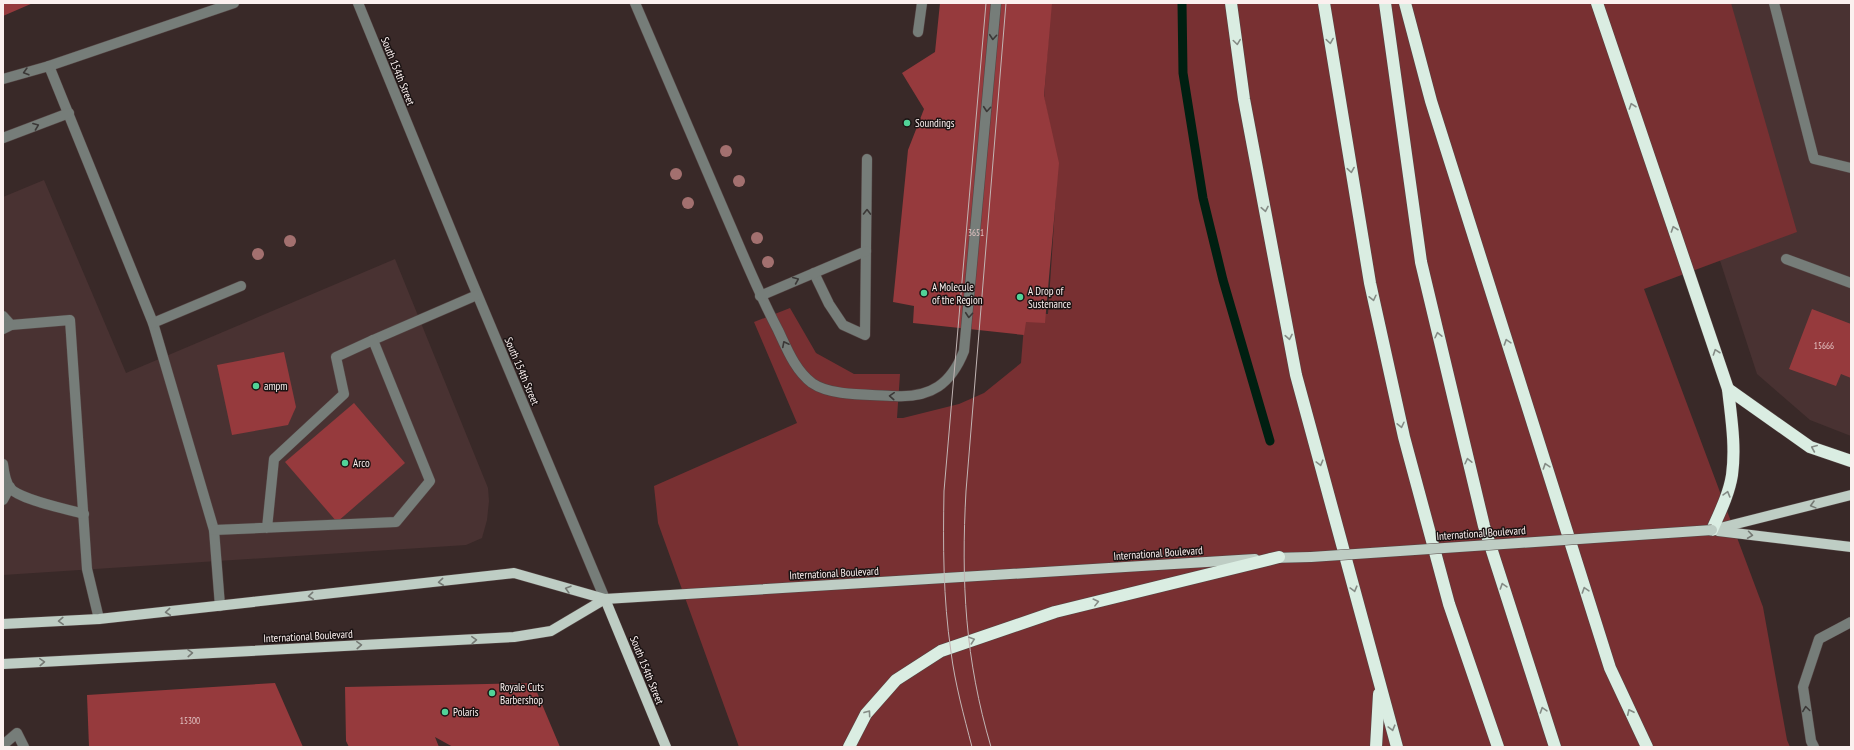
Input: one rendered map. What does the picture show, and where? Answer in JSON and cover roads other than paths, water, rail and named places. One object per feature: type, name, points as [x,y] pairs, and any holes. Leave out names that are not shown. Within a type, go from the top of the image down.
[{"type":"highway","points":[[1231,3],[1244,99],[1296,375],[1380,682],[1396,747]]},
{"type":"highway","points":[[1324,3],[1370,283],[1404,437],[1450,604],[1498,747]]},
{"type":"highway","points":[[1385,3],[1421,262],[1484,526],[1555,747]]},
{"type":"highway","points":[[1405,3],[1436,116],[1610,668],[1646,747]]},
{"type":"highway","points":[[1597,3],[1728,389],[1733,428],[1732,476],[1724,503],[1712,530]]},
{"type":"highway","points":[[1728,389],[1810,447],[1851,461]]},
{"type":"highway","points":[[849,747],[866,714],[896,680],[940,651],[1055,612],[1279,557]]},
{"type":"highway","points":[[1376,747],[1380,682]]},
{"type":"main road","name":"International Boulevard","points":[[3,624],[100,619],[514,573],[605,599],[1279,557],[1311,557],[1712,530],[1851,494]]},
{"type":"main road","name":"International Boulevard","points":[[1712,530],[1851,547]]},
{"type":"main road","name":"International Boulevard","points":[[3,664],[514,638],[551,631],[605,599]]},
{"type":"main road","name":"South 154th Street","points":[[605,599],[666,747]]},
{"type":"street","points":[[3,79],[49,66],[234,3]]},
{"type":"street","name":"South 154th Street","points":[[358,3],[477,295],[605,599]]},
{"type":"street","points":[[635,3],[760,296],[801,372],[813,383],[828,390],[911,397],[925,394],[939,387],[950,377],[959,365],[964,351],[967,337],[996,3]]},
{"type":"street","points":[[918,32],[922,3]]},
{"type":"street","points":[[1774,3],[1814,159],[1851,168]]},
{"type":"street","points":[[49,66],[154,323],[214,530],[220,606]]},
{"type":"street","points":[[3,138],[69,113]]},
{"type":"street","points":[[814,273],[829,304],[843,325],[864,334],[867,159]]},
{"type":"street","points":[[760,296],[866,251]]},
{"type":"street","points":[[1786,259],[1851,283]]},
{"type":"street","points":[[1837,278],[1851,274]]},
{"type":"street","points":[[154,323],[241,286]]},
{"type":"street","points":[[267,528],[274,459],[344,394],[336,357],[477,295]]},
{"type":"street","points":[[3,316],[7,327],[70,320],[87,569],[100,619]]},
{"type":"street","points":[[214,530],[396,522],[430,481],[373,340]]},
{"type":"street","points":[[3,464],[4,473],[10,487],[19,495],[84,514]]},
{"type":"street","points":[[3,500],[10,487]]},
{"type":"street","points":[[1814,747],[1811,741],[1803,687],[1819,639],[1851,622]]},
{"type":"street","points":[[3,744],[17,733],[24,747]]},
{"type":"waterway","points":[[1182,3],[1183,73],[1203,198],[1223,280],[1270,441]]},
{"type":"tram line","points":[[972,747],[957,688],[948,632],[944,572],[944,491],[986,3]]},
{"type":"tram line","points":[[991,747],[975,683],[970,651],[964,557],[966,491],[1006,3]]},
{"type":"place","name":"Soundings","points":[[907,123]]},
{"type":"place","name":"A Molecule of the Region","points":[[924,293]]},
{"type":"place","name":"A Drop of Sustenance","points":[[1020,297]]},
{"type":"place","name":"ampm","points":[[256,386]]},
{"type":"place","name":"Arco","points":[[345,463]]},
{"type":"place","name":"Royale Cuts Barbershop","points":[[492,693]]},
{"type":"place","name":"Polaris","points":[[445,712]]}]
